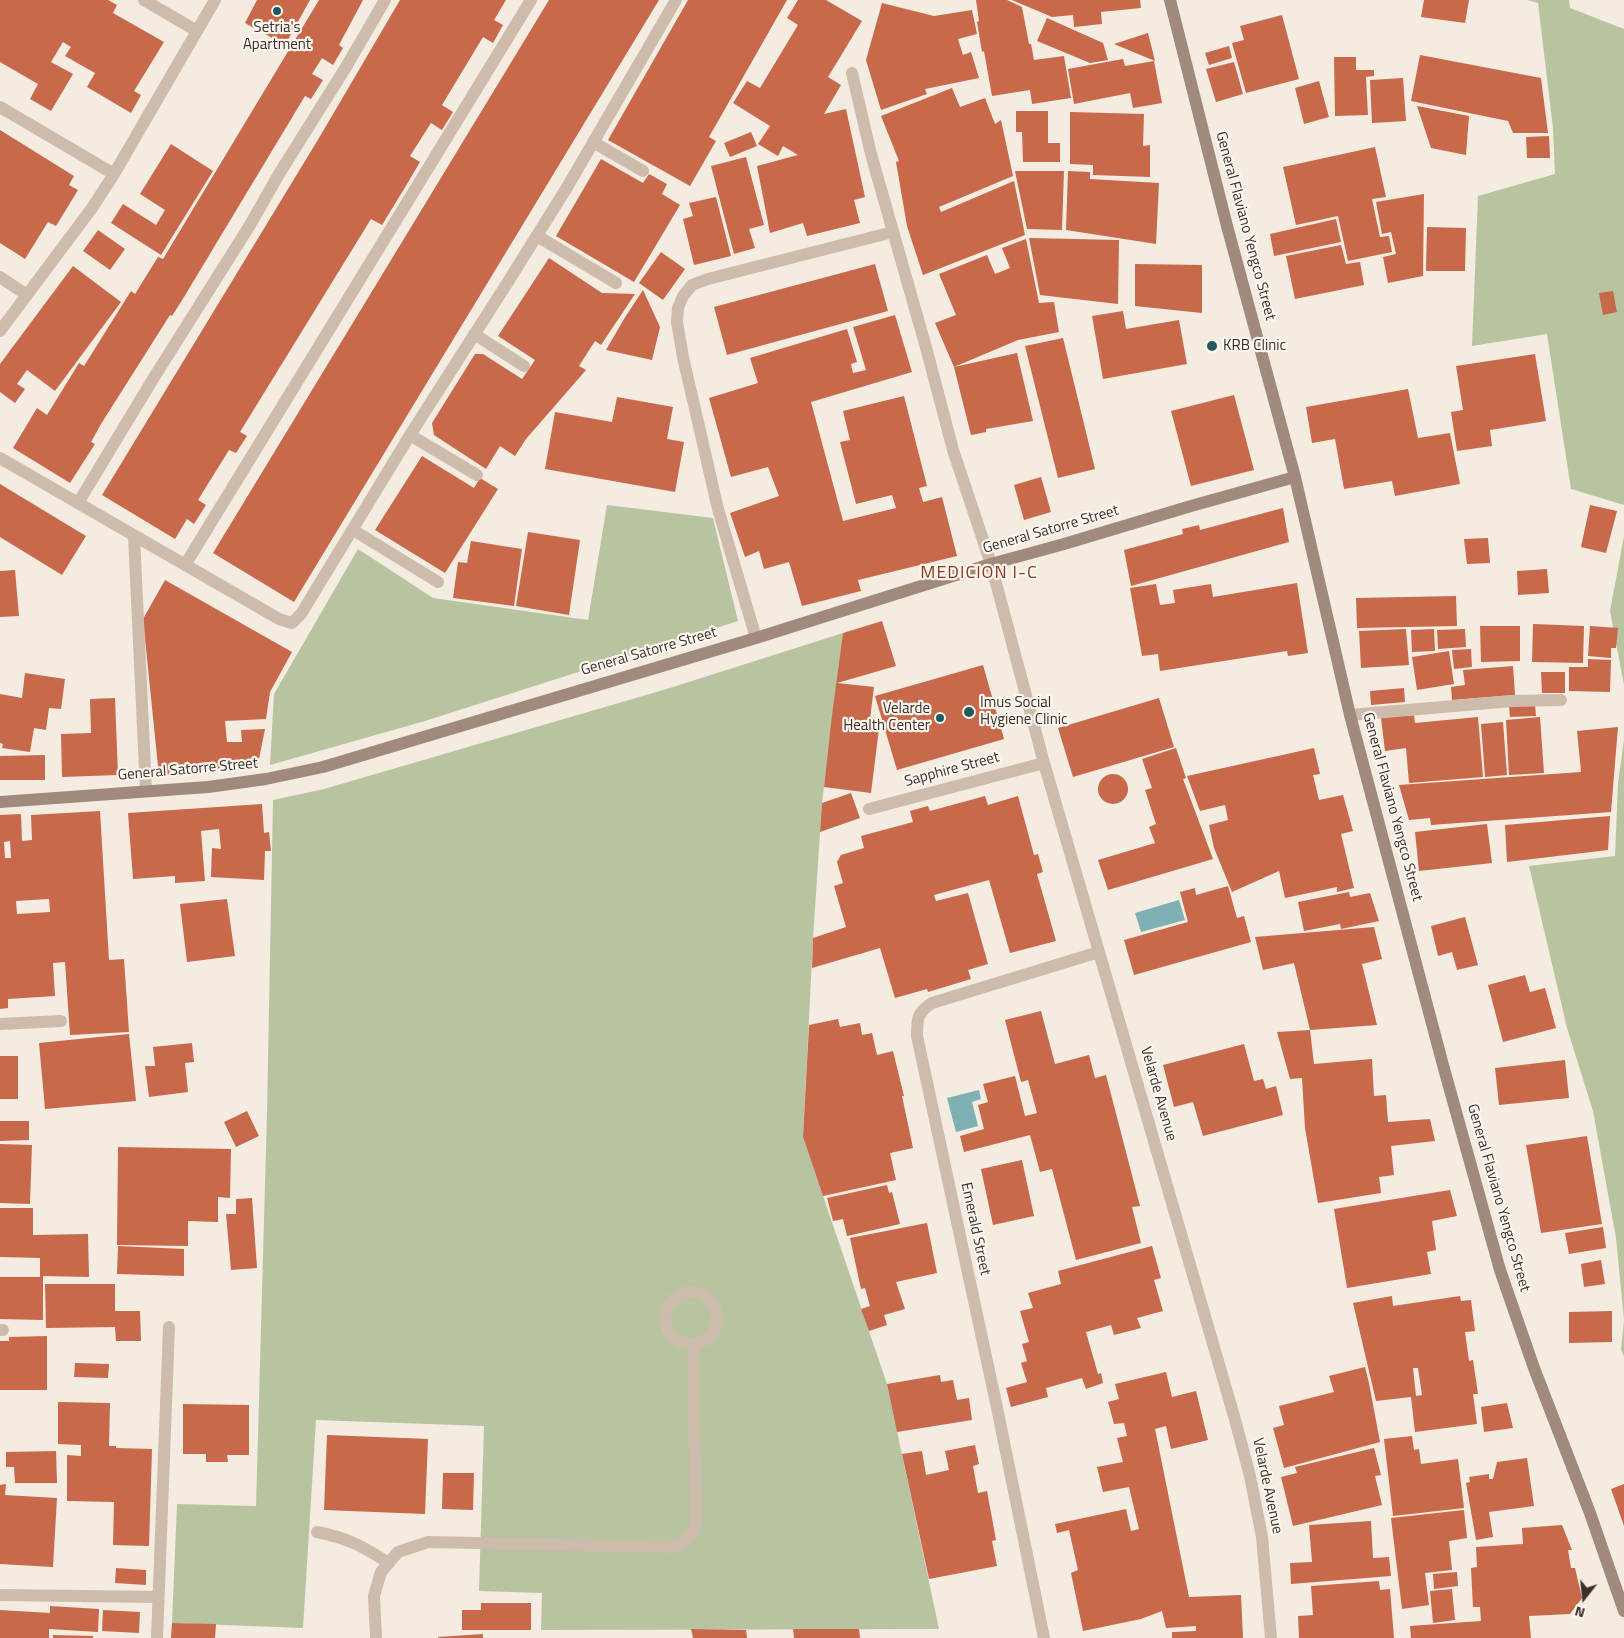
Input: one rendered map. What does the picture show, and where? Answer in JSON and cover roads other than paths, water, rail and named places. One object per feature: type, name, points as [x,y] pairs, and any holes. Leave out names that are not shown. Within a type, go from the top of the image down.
[{"type":"main road","name":"General Flaviano Yengco Street","points":[[1170,0],[1227,226],[1295,476],[1350,715],[1443,1065],[1500,1270],[1534,1368],[1590,1513],[1624,1610]]},
{"type":"main road","name":"General Satorre Street","points":[[0,802],[208,787],[266,779],[323,767],[756,638],[990,564],[1295,476]]},
{"type":"street","points":[[144,0],[197,31]]},
{"type":"street","points":[[0,331],[92,208],[114,174],[215,0]]},
{"type":"street","points":[[78,503],[153,378],[250,225],[385,0]]},
{"type":"street","points":[[185,565],[531,0]]},
{"type":"street","points":[[0,458],[279,619],[292,622],[300,614],[410,435],[537,236],[676,0]]},
{"type":"street","name":"Velarde Avenue","points":[[852,74],[871,154],[953,450],[990,564],[1044,763],[1229,1396],[1250,1476],[1262,1537],[1271,1638]]},
{"type":"street","points":[[0,107],[114,174]]},
{"type":"street","points":[[593,142],[643,171]]},
{"type":"street","points":[[756,638],[718,509],[683,357],[677,322],[678,308],[683,296],[692,285],[708,279],[893,232]]},
{"type":"street","points":[[537,236],[616,283]]},
{"type":"street","points":[[0,277],[27,295]]},
{"type":"street","points":[[474,334],[524,366]]},
{"type":"street","points":[[410,435],[477,475]]},
{"type":"street","points":[[353,530],[438,582]]},
{"type":"street","points":[[134,536],[146,791]]},
{"type":"street","points":[[1350,715],[1512,701],[1561,700]]},
{"type":"street","name":"Sapphire Street","points":[[869,809],[1044,763]]},
{"type":"street","name":"Emerald Street","points":[[1044,1638],[996,1403],[917,1036],[917,1022],[922,1010],[932,1003],[1099,952]]},
{"type":"street","points":[[0,1024],[61,1021]]},
{"type":"street","points":[[687,1292],[699,1293],[708,1298],[716,1307],[718,1318],[715,1331],[706,1341],[693,1345],[679,1343],[671,1336],[666,1325],[665,1314],[669,1304],[677,1296],[687,1292]]},
{"type":"street","points":[[157,1638],[169,1327]]},
{"type":"street","points":[[376,1638],[374,1596],[381,1572],[398,1552],[428,1542],[671,1547],[689,1539],[694,1530],[696,1518],[693,1345]]},
{"type":"street","points":[[317,1532],[339,1536],[361,1546],[389,1563]]},
{"type":"street","points":[[0,1595],[158,1597]]},
{"type":"water","points":[[1179,900],[1185,920],[1141,932],[1135,913]]},
{"type":"water","points":[[979,1090],[981,1099],[972,1102],[978,1126],[956,1132],[947,1098]]},
{"type":"place","name":"Setria's Apartment","points":[[277,11]]},
{"type":"place","name":"KRB Clinic","points":[[1212,346]]},
{"type":"place","name":"Imus Social Hygiene Clinic","points":[[969,712]]},
{"type":"place","name":"Velarde Health Center","points":[[940,718]]},
{"type":"district","name":"MEDICION I-C","points":[[979,574]]}]
